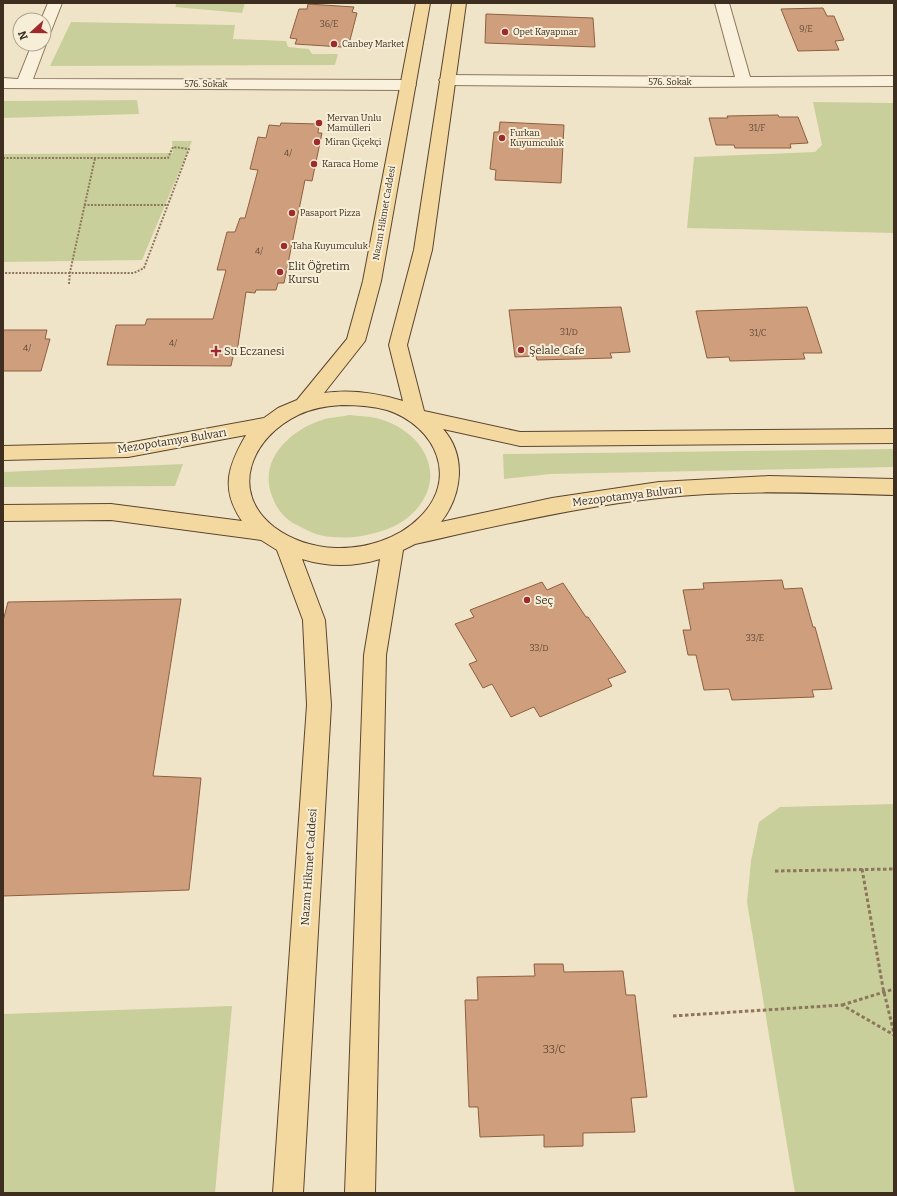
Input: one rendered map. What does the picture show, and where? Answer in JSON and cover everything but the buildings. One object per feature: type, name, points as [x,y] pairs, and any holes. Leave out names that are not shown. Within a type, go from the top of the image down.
[{"type":"main road","name":"Nazım Hikmet Caddesi","points":[[304,405],[356,341],[372,281],[423,3]]},
{"type":"main road","points":[[458,3],[423,250],[398,345],[416,416],[430,427],[440,440],[448,456],[450,474],[447,493],[438,510],[427,524],[402,541],[373,553],[350,556],[328,556],[306,552],[286,545],[264,532],[252,520],[244,506],[239,492],[238,477],[241,462],[247,448],[268,424],[285,413],[304,405],[323,400],[362,398],[388,403],[416,416],[520,439],[894,436]]},
{"type":"main road","name":"Mezopotamya Bulvarı","points":[[3,452],[128,450],[268,424]]},
{"type":"main road","name":"Mezopotamya Bulvarı","points":[[402,541],[552,506],[659,490],[769,484],[894,487]]},
{"type":"main road","points":[[3,513],[111,512],[264,532]]},
{"type":"main road","points":[[360,1193],[374,655],[402,541]]},
{"type":"main road","name":"Nazım Hikmet Caddesi","points":[[286,545],[314,620],[319,705],[288,1193]]},
{"type":"street","points":[[722,3],[744,82]]},
{"type":"street","points":[[24,83],[36,52]]},
{"type":"street","name":"576. Sokak","points":[[447,80],[744,82],[894,81]]},
{"type":"street","name":"576. Sokak","points":[[3,83],[408,85]]},
{"type":"path","points":[[3,158],[168,158],[173,147],[189,149],[144,268],[134,272],[3,273]]},
{"type":"path","points":[[70,284],[70,272],[95,158]]},
{"type":"path","points":[[84,205],[168,206]]},
{"type":"path","points":[[862,869],[884,992],[894,1034]]},
{"type":"path","points":[[775,871],[894,869]]},
{"type":"path","points":[[673,1016],[842,1005],[894,989]]},
{"type":"path","points":[[842,1005],[894,1034]]},
{"type":"green space","points":[[177,3],[245,3],[242,13],[175,7]]},
{"type":"green space","points":[[71,22],[235,25],[233,39],[286,41],[288,47],[309,49],[312,54],[338,54],[335,65],[50,66]]},
{"type":"green space","points":[[137,100],[139,114],[3,118],[3,101]]},
{"type":"green space","points":[[813,102],[894,103],[894,233],[687,228],[694,157],[815,152],[822,145]]},
{"type":"green space","points":[[172,141],[192,141],[142,260],[3,262],[3,154],[173,153]]},
{"type":"green space","points":[[349,415],[376,418],[392,424],[406,432],[418,443],[426,455],[430,469],[430,483],[424,498],[413,513],[401,523],[386,530],[355,537],[346,538],[325,536],[311,532],[293,523],[282,513],[272,496],[269,483],[269,470],[273,459],[280,448],[288,439],[299,431],[325,419]]},
{"type":"green space","points":[[894,449],[894,467],[551,474],[504,479],[503,454]]},
{"type":"green space","points":[[183,464],[175,486],[3,487],[3,472]]},
{"type":"green space","points":[[894,804],[894,1193],[795,1193],[747,902],[751,861],[759,822],[780,807]]},
{"type":"green space","points":[[232,1006],[215,1193],[3,1193],[3,1014]]},
{"type":"place","name":"Opet Kayapınar","points":[[505,32]]},
{"type":"place","name":"Canbey Market","points":[[334,44]]},
{"type":"place","name":"Mervan Unlu Mamülleri","points":[[319,123]]},
{"type":"place","name":"Furkan Kuyumculuk","points":[[502,138]]},
{"type":"place","name":"Miran Çiçekçi","points":[[317,142]]},
{"type":"place","name":"Karaca Home","points":[[314,164]]},
{"type":"place","name":"Pasaport Pizza","points":[[292,213]]},
{"type":"place","name":"Taha Kuyumculuk","points":[[284,246]]},
{"type":"place","name":"Elit Öğretim Kursu","points":[[280,272]]},
{"type":"place","name":"Şelale Cafe","points":[[521,350]]},
{"type":"place","name":"Su Eczanesi","points":[[216,351]]},
{"type":"place","name":"Seç","points":[[527,600]]}]
